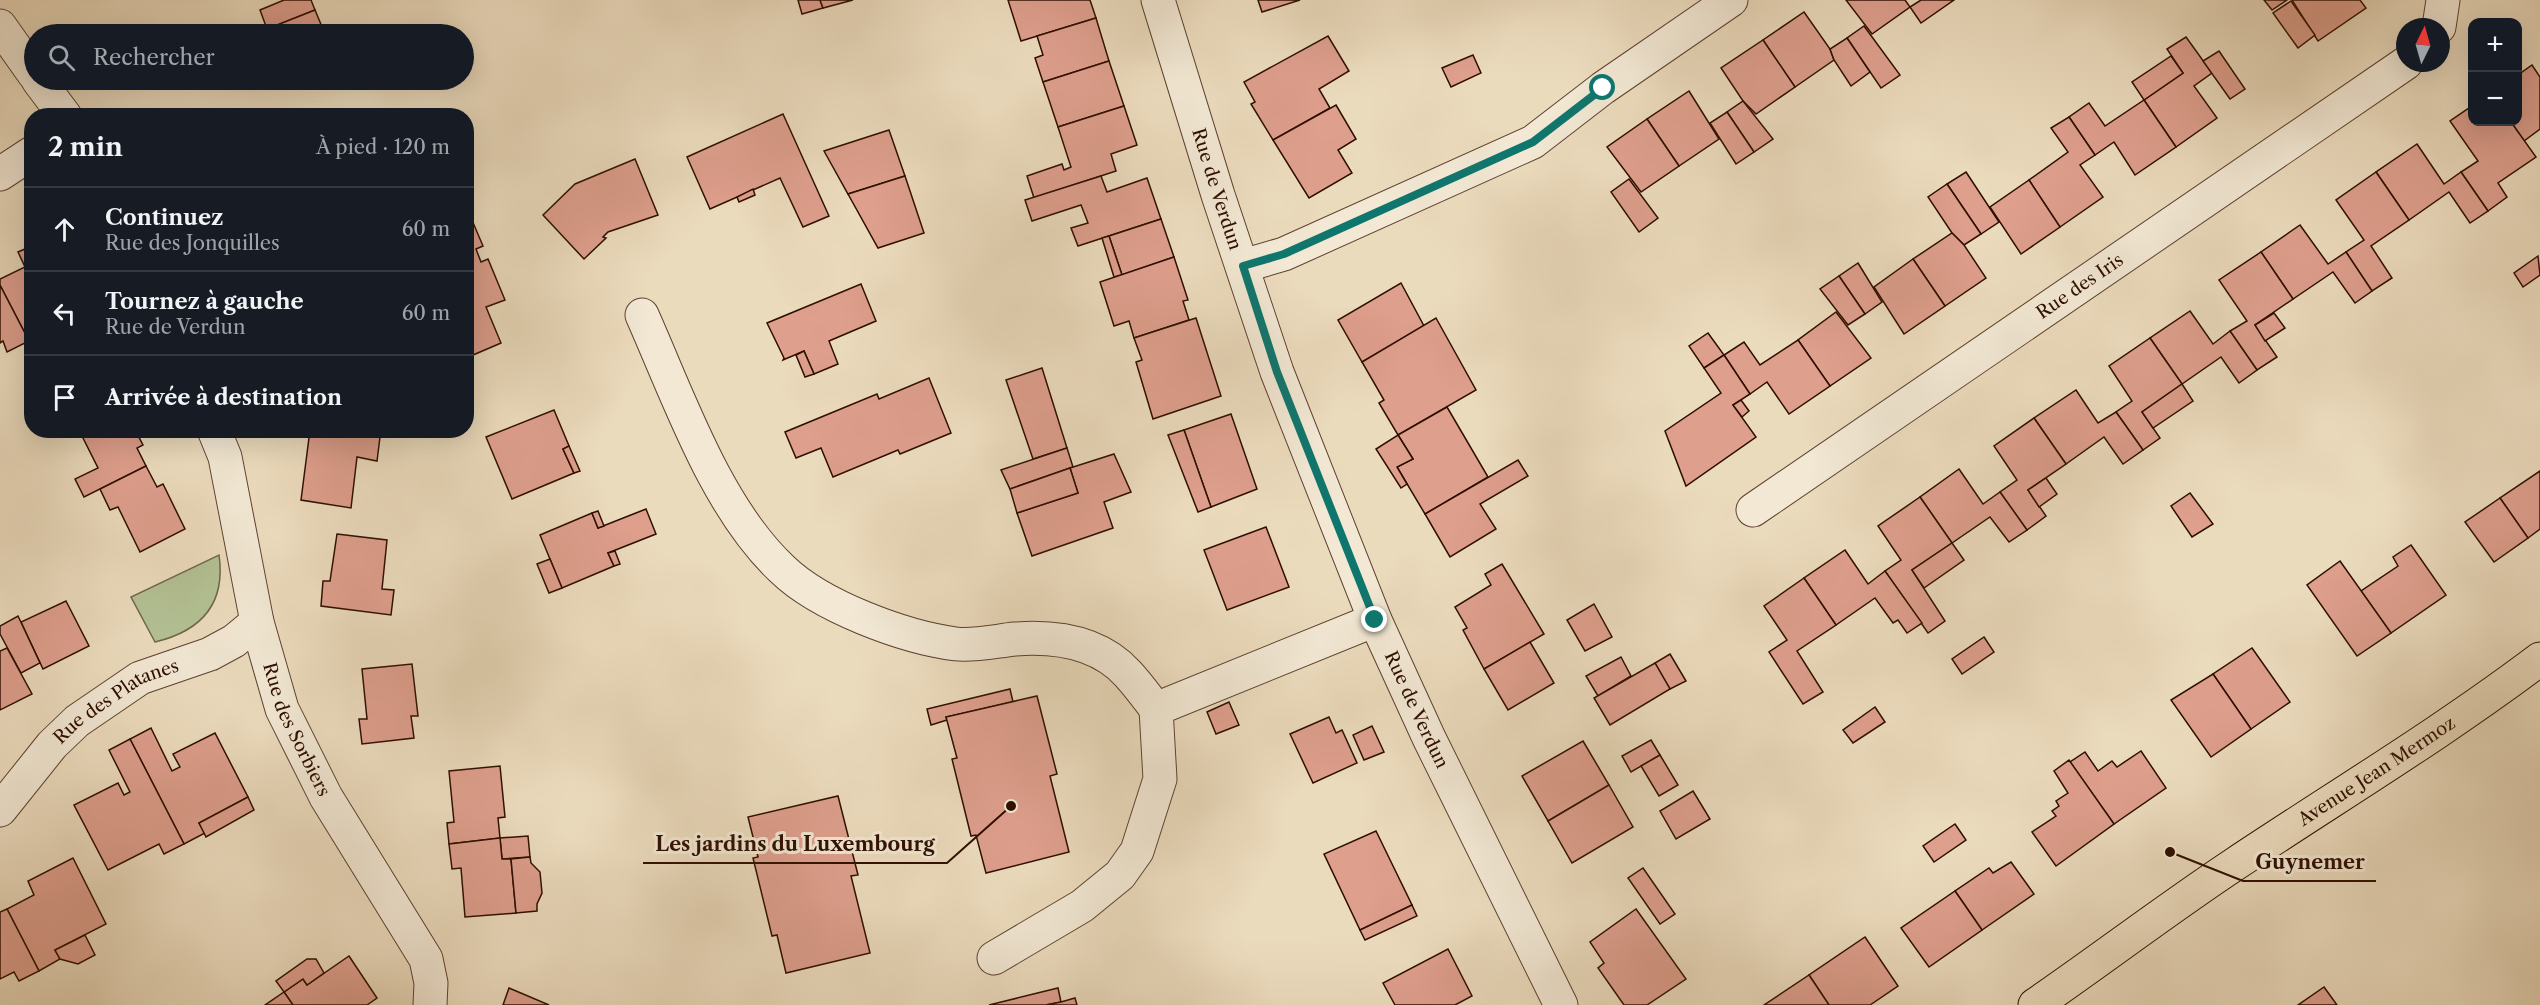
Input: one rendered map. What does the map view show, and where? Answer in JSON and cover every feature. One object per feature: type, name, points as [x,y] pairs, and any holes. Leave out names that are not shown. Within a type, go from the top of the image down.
[{"type":"main road","name":"Avenue Jean Mermoz","points":[[2035,1005],[2233,865],[2493,694],[2540,659]]},
{"type":"street","name":"Rue de Verdun","points":[[1158,0],[1218,195],[1277,372],[1375,620],[1429,738],[1560,1004]]},
{"type":"street","points":[[1243,266],[1284,254],[1533,142],[1603,88],[1731,0]]},
{"type":"street","points":[[2440,18],[2443,0]]},
{"type":"street","points":[[0,26],[24,60]]},
{"type":"street","name":"Rue des Iris","points":[[1753,510],[2396,70]]},
{"type":"street","points":[[46,90],[59,108]]},
{"type":"street","points":[[0,174],[24,158]]},
{"type":"street","points":[[642,315],[720,489],[756,541],[783,570],[819,596],[892,629],[957,644],[1040,637],[1079,643],[1102,654],[1126,672],[1156,709],[1160,779],[1137,851],[1120,876],[1082,906],[994,958]]},
{"type":"street","name":"Rue des Sorbiers","points":[[217,438],[225,457],[235,498],[257,622],[282,709],[326,797],[426,959],[431,983],[430,1005]]},
{"type":"street","points":[[1156,709],[1375,620]]},
{"type":"street","name":"Rue des Platanes","points":[[0,810],[52,746],[77,721],[140,678],[210,654],[234,641],[257,622]]},
{"type":"green space","points":[[219,555],[218,588],[207,613],[185,631],[155,642],[131,597]]},
{"type":"building","points":[[284,0],[311,0],[315,10],[280,24],[265,24],[260,10]]},
{"type":"building","points":[[798,0],[820,0],[823,8],[802,14]]},
{"type":"building","points":[[820,0],[853,0],[823,8]]},
{"type":"building","points":[[1008,0],[1090,0],[1096,18],[1021,41]]},
{"type":"building","points":[[1258,0],[1300,0],[1262,12]]},
{"type":"building","points":[[1846,0],[1905,0],[1910,7],[1872,34]]},
{"type":"building","points":[[1921,0],[1954,0],[1921,23],[1910,7]]},
{"type":"building","points":[[2264,0],[2287,0],[2272,10]]},
{"type":"building","points":[[2292,0],[2360,0],[2366,8],[2318,41]]},
{"type":"building","points":[[2291,1],[2315,35],[2298,48],[2273,13]]},
{"type":"building","points":[[315,10],[321,24],[280,24]]},
{"type":"building","points":[[1804,12],[1830,49],[1834,60],[1795,87],[1763,40]]},
{"type":"building","points":[[1096,18],[1109,61],[1043,82],[1035,58],[1043,55],[1037,36]]},
{"type":"building","points":[[1864,26],[1900,75],[1881,88],[1847,38]]},
{"type":"building","points":[[1328,36],[1349,71],[1319,89],[1330,108],[1273,140],[1251,104],[1255,102],[1244,82]]},
{"type":"building","points":[[2186,37],[2212,73],[2194,86],[2217,118],[2176,147],[2144,100],[2183,73],[2167,49]]},
{"type":"building","points":[[1847,38],[1870,72],[1851,86],[1834,60],[1830,49]]},
{"type":"building","points":[[1763,40],[1795,87],[1756,114],[1743,101],[1721,68]]},
{"type":"building","points":[[2219,51],[2245,89],[2230,99],[2203,61]]},
{"type":"building","points":[[1473,55],[1481,73],[1451,87],[1442,68]]},
{"type":"building","points":[[2171,56],[2183,73],[2144,100],[2132,82]]},
{"type":"building","points":[[1109,61],[1124,106],[1058,127],[1043,82]]},
{"type":"building","points":[[2532,65],[2540,77],[2540,129],[2524,141],[2514,126],[2522,126],[2522,72]]},
{"type":"building","points":[[1689,91],[1719,139],[1679,166],[1647,119]]},
{"type":"building","points":[[2144,100],[2176,147],[2135,175],[2114,142],[2095,155],[2069,117],[2089,103],[2105,126]]},
{"type":"building","points":[[1743,101],[1773,139],[1754,152],[1727,112]]},
{"type":"building","points":[[1336,105],[1356,139],[1338,150],[1352,173],[1309,198],[1273,140]]},
{"type":"building","points":[[1124,106],[1137,145],[1111,154],[1116,171],[1034,198],[1027,176],[1062,164],[1064,170],[1071,167],[1058,127]]},
{"type":"building","points":[[2468,109],[2468,126],[2514,126],[2536,157],[2498,183],[2507,197],[2488,211],[2461,172],[2478,161],[2450,121]]},
{"type":"building","points":[[1727,112],[1754,152],[1736,164],[1710,123]]},
{"type":"building","points":[[783,114],[829,216],[803,227],[780,178],[710,209],[687,157]]},
{"type":"building","points":[[2069,117],[2095,155],[2080,165],[2103,197],[2060,227],[2029,180],[2068,152],[2051,128]]},
{"type":"building","points":[[1647,119],[1679,166],[1641,192],[1607,147]]},
{"type":"building","points":[[889,130],[905,176],[848,194],[824,151]]},
{"type":"building","points":[[2417,144],[2444,184],[2461,172],[2488,211],[2470,223],[2449,192],[2409,220],[2376,172]]},
{"type":"building","points":[[635,159],[658,215],[608,232],[603,237],[606,238],[584,259],[543,215],[575,184]]},
{"type":"building","points":[[1966,172],[1999,222],[1981,234],[1947,184]]},
{"type":"building","points":[[2376,172],[2409,220],[2371,246],[2392,278],[2372,291],[2346,252],[2364,240],[2336,200]]},
{"type":"building","points":[[905,176],[924,233],[878,248],[848,194]]},
{"type":"building","points":[[1101,176],[1107,192],[1147,178],[1161,219],[1078,246],[1071,228],[1088,223],[1081,205],[1032,221],[1025,200]]},
{"type":"building","points":[[1629,179],[1658,218],[1639,232],[1611,192]]},
{"type":"building","points":[[2029,180],[2060,227],[2021,254],[1990,207]]},
{"type":"building","points":[[1947,184],[1981,234],[1964,245],[1952,233],[1928,197]]},
{"type":"building","points":[[753,189],[755,195],[739,202],[737,197]]},
{"type":"building","points":[[1161,219],[1174,257],[1122,275],[1109,236]]},
{"type":"building","points":[[474,225],[483,246],[476,249],[481,262],[488,259],[505,300],[486,307],[501,343],[474,355]]},
{"type":"building","points":[[2300,225],[2328,264],[2346,252],[2372,291],[2355,303],[2333,272],[2293,299],[2261,252]]},
{"type":"building","points":[[1952,233],[1964,245],[1986,278],[1945,306],[1913,259]]},
{"type":"building","points":[[1109,236],[1122,275],[1114,277],[1102,238]]},
{"type":"building","points":[[24,249],[24,265],[18,252]]},
{"type":"building","points":[[2261,252],[2293,299],[2255,325],[2277,357],[2257,370],[2230,331],[2247,321],[2219,280]]},
{"type":"building","points":[[2538,256],[2540,275],[2523,287],[2514,273]]},
{"type":"building","points":[[1174,257],[1188,300],[1183,301],[1189,320],[1134,338],[1129,321],[1114,326],[1100,282]]},
{"type":"building","points":[[1913,259],[1945,306],[1904,334],[1874,287]]},
{"type":"building","points":[[1858,263],[1882,302],[1865,314],[1839,276]]},
{"type":"building","points":[[24,267],[24,331],[0,285],[0,279]]},
{"type":"building","points":[[1839,276],[1865,314],[1848,325],[1820,289]]},
{"type":"building","points":[[1401,283],[1424,326],[1362,362],[1338,320]]},
{"type":"building","points":[[861,284],[876,321],[829,341],[838,364],[814,374],[804,351],[783,360],[767,323]]},
{"type":"building","points":[[0,285],[24,331],[24,344],[7,352],[3,341],[0,343]]},
{"type":"building","points":[[2190,311],[2213,344],[2230,331],[2257,370],[2239,383],[2221,357],[2182,384],[2150,338]]},
{"type":"building","points":[[1836,312],[1871,358],[1830,386],[1798,340]]},
{"type":"building","points":[[2274,313],[2285,328],[2265,341],[2255,325]]},
{"type":"building","points":[[1196,318],[1221,396],[1153,419],[1136,362],[1142,360],[1134,338]]},
{"type":"building","points":[[1436,318],[1476,390],[1398,435],[1379,403],[1384,400],[1362,362]]},
{"type":"building","points":[[1708,333],[1724,355],[1704,368],[1689,346]]},
{"type":"building","points":[[2150,338],[2182,384],[2142,412],[2160,438],[2143,450],[2116,412],[2132,401],[2109,366]]},
{"type":"building","points":[[1798,340],[1830,386],[1789,414],[1767,382],[1750,394],[1724,355],[1744,342],[1760,365]]},
{"type":"building","points":[[804,351],[814,374],[805,377],[796,355]]},
{"type":"building","points":[[1724,355],[1750,394],[1733,405],[1756,437],[1686,486],[1665,431],[1721,393],[1704,368]]},
{"type":"building","points":[[1042,368],[1067,448],[1033,459],[1006,380]]},
{"type":"building","points":[[929,378],[951,433],[900,454],[898,450],[833,477],[821,448],[796,458],[785,432],[877,394],[879,399]]},
{"type":"building","points":[[2182,384],[2193,401],[2153,428],[2142,412]]},
{"type":"building","points":[[2076,390],[2098,423],[2116,412],[2143,450],[2123,464],[2104,437],[2066,464],[2034,418]]},
{"type":"building","points":[[1741,400],[1749,411],[1742,417],[1733,405]]},
{"type":"building","points":[[1447,407],[1488,477],[1425,514],[1397,467],[1413,459],[1398,435]]},
{"type":"building","points":[[554,410],[569,446],[563,449],[574,473],[512,499],[486,437]]},
{"type":"building","points":[[1231,414],[1257,489],[1211,507],[1184,430]]},
{"type":"building","points":[[2034,418],[2066,464],[2028,490],[2046,516],[2027,530],[2000,492],[2017,480],[1994,446]]},
{"type":"building","points":[[1184,430],[1211,507],[1198,512],[1168,435]]},
{"type":"building","points":[[1398,435],[1413,459],[1397,467],[1407,484],[1401,488],[1376,449]]},
{"type":"building","points":[[83,438],[139,438],[143,445],[137,448],[146,466],[84,497],[75,479],[98,468]]},
{"type":"building","points":[[309,438],[380,438],[377,461],[357,457],[351,508],[301,500]]},
{"type":"building","points":[[569,446],[580,471],[574,473],[563,449]]},
{"type":"building","points":[[1067,448],[1073,467],[1010,489],[1001,470]]},
{"type":"building","points":[[1114,454],[1131,492],[1104,502],[1113,528],[1032,556],[1017,513],[1078,493],[1070,468]]},
{"type":"building","points":[[1518,460],[1528,476],[1480,504],[1496,529],[1450,557],[1425,514]]},
{"type":"building","points":[[146,466],[157,487],[163,484],[185,529],[140,552],[118,507],[110,510],[100,489]]},
{"type":"building","points":[[1070,468],[1078,493],[1017,513],[1010,489]]},
{"type":"building","points":[[1959,469],[1983,504],[2000,492],[2027,530],[2009,542],[1990,517],[1952,543],[1920,497]]},
{"type":"building","points":[[2540,471],[2540,529],[2528,538],[2500,498]]},
{"type":"building","points":[[2046,478],[2057,494],[2039,507],[2028,490]]},
{"type":"building","points":[[2190,493],[2213,524],[2192,537],[2171,506]]},
{"type":"building","points":[[1920,497],[1952,543],[1912,570],[1945,621],[1928,633],[1885,571],[1901,560],[1878,526]]},
{"type":"building","points":[[2500,498],[2528,538],[2494,562],[2465,522]]},
{"type":"building","points":[[646,509],[656,534],[608,553],[614,566],[562,588],[540,535],[592,513],[598,528]]},
{"type":"building","points":[[598,511],[604,526],[598,528],[592,513]]},
{"type":"building","points":[[1266,527],[1289,587],[1227,610],[1204,550]]},
{"type":"building","points":[[337,534],[387,540],[382,589],[394,590],[391,615],[321,606],[323,581],[330,581]]},
{"type":"building","points":[[1952,543],[1964,560],[1924,588],[1912,570]]},
{"type":"building","points":[[2411,545],[2446,595],[2391,633],[2361,591],[2398,566],[2393,557]]},
{"type":"building","points":[[1845,550],[1868,584],[1885,571],[1922,623],[1907,633],[1898,620],[1893,623],[1875,598],[1836,625],[1804,578]]},
{"type":"building","points":[[615,551],[620,564],[614,566],[608,553]]},
{"type":"building","points":[[550,559],[562,588],[549,593],[537,564]]},
{"type":"building","points":[[2340,561],[2391,633],[2357,656],[2307,585]]},
{"type":"building","points":[[1502,564],[1544,634],[1484,669],[1463,630],[1467,628],[1455,607],[1491,585],[1485,574]]},
{"type":"building","points":[[1804,578],[1836,625],[1797,651],[1823,692],[1803,704],[1769,652],[1787,640],[1764,606]]},
{"type":"building","points":[[66,601],[89,646],[43,669],[21,622]]},
{"type":"building","points":[[1594,604],[1612,637],[1585,651],[1567,620]]},
{"type":"building","points":[[18,616],[40,663],[21,673],[0,634],[0,626]]},
{"type":"building","points":[[1984,637],[1994,652],[1962,674],[1952,659]]},
{"type":"building","points":[[1530,642],[1554,683],[1508,710],[1484,669]]},
{"type":"building","points":[[7,648],[32,694],[0,710],[0,651]]},
{"type":"building","points":[[2252,648],[2290,702],[2251,729],[2213,674]]},
{"type":"building","points":[[1670,654],[1686,681],[1670,689],[1655,663]]},
{"type":"building","points":[[1621,657],[1631,676],[1598,696],[1586,676]]},
{"type":"building","points":[[1655,663],[1670,689],[1610,725],[1594,698]]},
{"type":"building","points":[[412,664],[418,716],[411,716],[414,738],[362,744],[359,719],[367,719],[362,669]]},
{"type":"building","points":[[2213,674],[2251,729],[2211,757],[2171,700]]},
{"type":"building","points":[[1010,689],[1013,702],[946,717],[947,720],[931,725],[927,709]]},
{"type":"building","points":[[1037,696],[1057,774],[1050,776],[1069,852],[986,873],[976,835],[971,836],[952,759],[957,758],[946,717]]},
{"type":"building","points":[[1229,702],[1239,725],[1216,734],[1207,712]]},
{"type":"building","points":[[1875,707],[1885,722],[1853,743],[1843,730]]},
{"type":"building","points":[[1329,717],[1336,733],[1342,730],[1357,763],[1313,783],[1290,734]]},
{"type":"building","points":[[1372,726],[1384,752],[1364,760],[1353,735]]},
{"type":"building","points":[[151,728],[172,771],[180,767],[173,754],[215,733],[248,797],[199,823],[205,833],[184,844],[130,739]]},
{"type":"building","points":[[130,739],[184,844],[164,854],[159,844],[108,870],[74,805],[118,783],[124,795],[130,792],[109,750]]},
{"type":"building","points":[[1651,740],[1660,755],[1631,772],[1622,756]]},
{"type":"building","points":[[1583,741],[1609,785],[1548,821],[1522,776]]},
{"type":"building","points":[[2141,751],[2166,788],[2114,824],[2070,762],[2085,752],[2098,771],[2112,761],[2117,767]]},
{"type":"building","points":[[1660,755],[1678,785],[1659,796],[1641,766]]},
{"type":"building","points":[[2069,760],[2114,824],[2056,866],[2032,832],[2056,816],[2052,811],[2059,806],[2056,801],[2068,793],[2054,771]]},
{"type":"building","points":[[500,766],[505,817],[498,818],[500,838],[449,844],[447,823],[454,822],[449,771]]},
{"type":"building","points":[[1609,785],[1633,827],[1572,863],[1548,821]]},
{"type":"building","points":[[1693,791],[1710,819],[1676,839],[1660,811]]},
{"type":"building","points":[[838,796],[858,875],[851,876],[870,953],[786,973],[777,935],[772,936],[753,858],[758,857],[748,817]]},
{"type":"building","points":[[248,797],[254,810],[206,837],[199,823]]},
{"type":"building","points":[[1955,824],[1966,840],[1934,862],[1923,846]]},
{"type":"building","points":[[1376,831],[1412,905],[1360,930],[1324,854]]},
{"type":"building","points":[[528,836],[530,857],[502,859],[500,838]]},
{"type":"building","points":[[500,838],[502,859],[511,859],[516,913],[465,917],[461,868],[452,869],[449,844]]},
{"type":"building","points":[[530,857],[531,863],[540,872],[542,893],[537,904],[537,911],[516,913],[511,859]]},
{"type":"building","points":[[73,858],[106,924],[55,950],[60,959],[39,971],[7,909],[34,895],[28,881]]},
{"type":"building","points":[[2011,862],[2034,894],[1982,930],[1955,891],[1989,868],[1993,873]]},
{"type":"building","points":[[1643,868],[1675,914],[1660,924],[1628,878]]},
{"type":"building","points":[[1955,891],[1982,930],[1929,967],[1901,928]]},
{"type":"building","points":[[1412,905],[1417,916],[1365,940],[1360,930]]},
{"type":"building","points":[[7,909],[39,971],[19,981],[14,972],[0,979],[0,912]]},
{"type":"building","points":[[1636,909],[1686,979],[1647,1005],[1624,1005],[1598,968],[1604,963],[1590,942]]},
{"type":"building","points":[[85,935],[95,955],[78,964],[60,959],[55,950]]},
{"type":"building","points":[[1865,937],[1898,986],[1870,1005],[1829,1005],[1809,975]]},
{"type":"building","points":[[1448,949],[1472,996],[1455,1005],[1395,1005],[1383,983]]},
{"type":"building","points":[[349,956],[377,998],[367,1005],[293,1005],[284,992],[303,979],[307,985]]},
{"type":"building","points":[[307,959],[316,959],[324,973],[307,985],[303,979],[284,992],[276,981]]},
{"type":"building","points":[[1809,975],[1829,1005],[1764,1005]]},
{"type":"building","points":[[2324,987],[2337,1005],[2298,1005]]},
{"type":"building","points":[[509,988],[549,1005],[503,1005]]},
{"type":"building","points":[[1058,988],[1061,1002],[1046,1005],[989,1005]]},
{"type":"building","points":[[284,992],[293,1005],[265,1005]]},
{"type":"building","points":[[1075,998],[1077,1005],[1046,1005],[1061,1002]]},
{"type":"place","name":"Les jardins du Luxembourg","points":[[1011,806]]},
{"type":"place","name":"Guynemer","points":[[2170,852]]},
{"type":"route","points":[[1375,620],[1277,372],[1243,266],[1284,254],[1533,142],[1603,88]]}]
